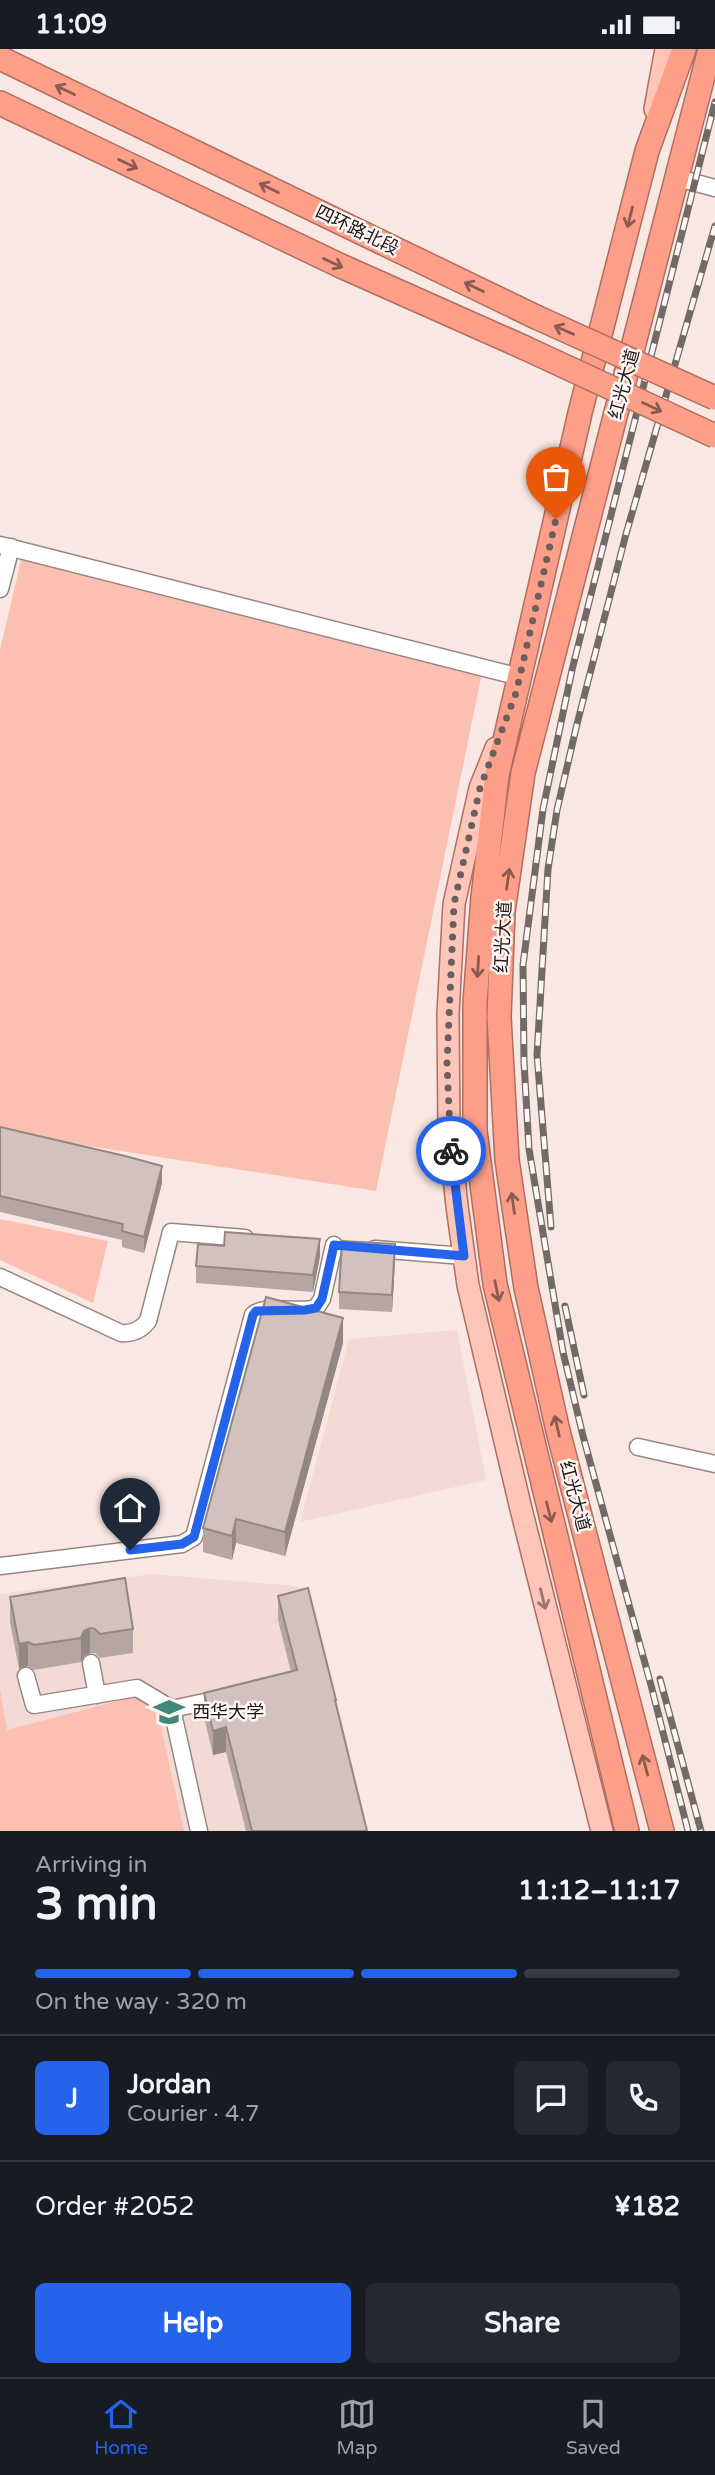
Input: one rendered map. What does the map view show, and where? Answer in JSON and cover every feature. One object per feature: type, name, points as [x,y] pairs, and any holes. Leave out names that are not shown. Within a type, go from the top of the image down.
[{"type":"highway","name":"红光大道","points":[[626,1831],[495,1284],[475,1131],[475,1016],[483,897],[497,775],[580,413],[647,151],[684,49]]},
{"type":"highway","name":"红光大道","points":[[662,1831],[558,1431],[526,1288],[507,1160],[499,1017],[503,912],[523,773],[710,49]]},
{"type":"highway","name":"四环路北段","points":[[0,58],[536,317],[715,398]]},
{"type":"highway","points":[[0,103],[341,267],[715,436]]},
{"type":"main road","points":[[647,151],[666,49]]},
{"type":"main road","points":[[518,685],[480,788],[454,904],[448,1014],[448,1090],[452,1155],[468,1285],[601,1831]]},
{"type":"street","points":[[678,178],[715,188]]},
{"type":"street","points":[[0,589],[6,546],[518,685]]},
{"type":"street","points":[[0,1277],[121,1333],[130,1333],[143,1327],[148,1321],[172,1232],[266,1240]]},
{"type":"street","points":[[0,1566],[191,1541],[253,1315],[261,1310],[316,1308],[322,1299],[340,1246],[464,1256]]},
{"type":"street","points":[[638,1447],[715,1464]]},
{"type":"street","points":[[91,1663],[97,1695]]},
{"type":"street","points":[[26,1676],[34,1705],[137,1688],[172,1709],[209,1701]]},
{"type":"street","points":[[172,1709],[199,1831]]},
{"type":"shaded area","points":[[21,560],[56,566],[482,673],[376,1191],[0,1132],[0,650]]},
{"type":"shaded area","points":[[0,1219],[108,1241],[93,1303],[0,1260]]},
{"type":"shaded area","points":[[457,1330],[486,1480],[300,1522],[349,1339]]},
{"type":"shaded area","name":"西华大学","points":[[152,1574],[295,1586],[307,1591],[367,1831],[0,1831],[0,1594]]},
{"type":"shaded area","points":[[0,1689],[7,1730],[137,1696],[157,1709],[184,1831],[0,1831]]},
{"type":"building","points":[[0,1127],[162,1166],[144,1237],[122,1231],[123,1224],[0,1196]]},
{"type":"building","points":[[225,1232],[320,1239],[313,1275],[196,1266],[198,1244],[224,1246]]},
{"type":"building","points":[[342,1241],[395,1244],[392,1295],[339,1292]]},
{"type":"building","points":[[266,1297],[343,1318],[285,1532],[236,1519],[232,1536],[203,1528]]},
{"type":"building","points":[[125,1578],[133,1629],[100,1634],[90,1628],[84,1631],[81,1638],[34,1645],[28,1642],[19,1644],[10,1597]]},
{"type":"building","points":[[308,1588],[367,1831],[252,1831],[226,1727],[213,1731],[204,1693],[297,1670],[278,1596]]},
{"type":"railway","points":[[688,1831],[563,1352],[529,1149],[524,1062],[523,965],[543,809],[572,670],[715,102]]},
{"type":"railway","points":[[551,1227],[537,1055],[548,869],[557,810],[626,534],[715,226]]},
{"type":"railway","points":[[565,1306],[584,1395]]},
{"type":"railway","points":[[660,1679],[701,1831]]},
{"type":"way so far","points":[[451,1151],[447,1064],[454,904],[480,788],[516,693],[556,519]]},
{"type":"place","name":"西华大学","points":[[169,1712]]},
{"type":"route","points":[[130,1550],[187,1543],[194,1537],[256,1311],[316,1308],[322,1299],[334,1245],[464,1256],[451,1151]]}]
